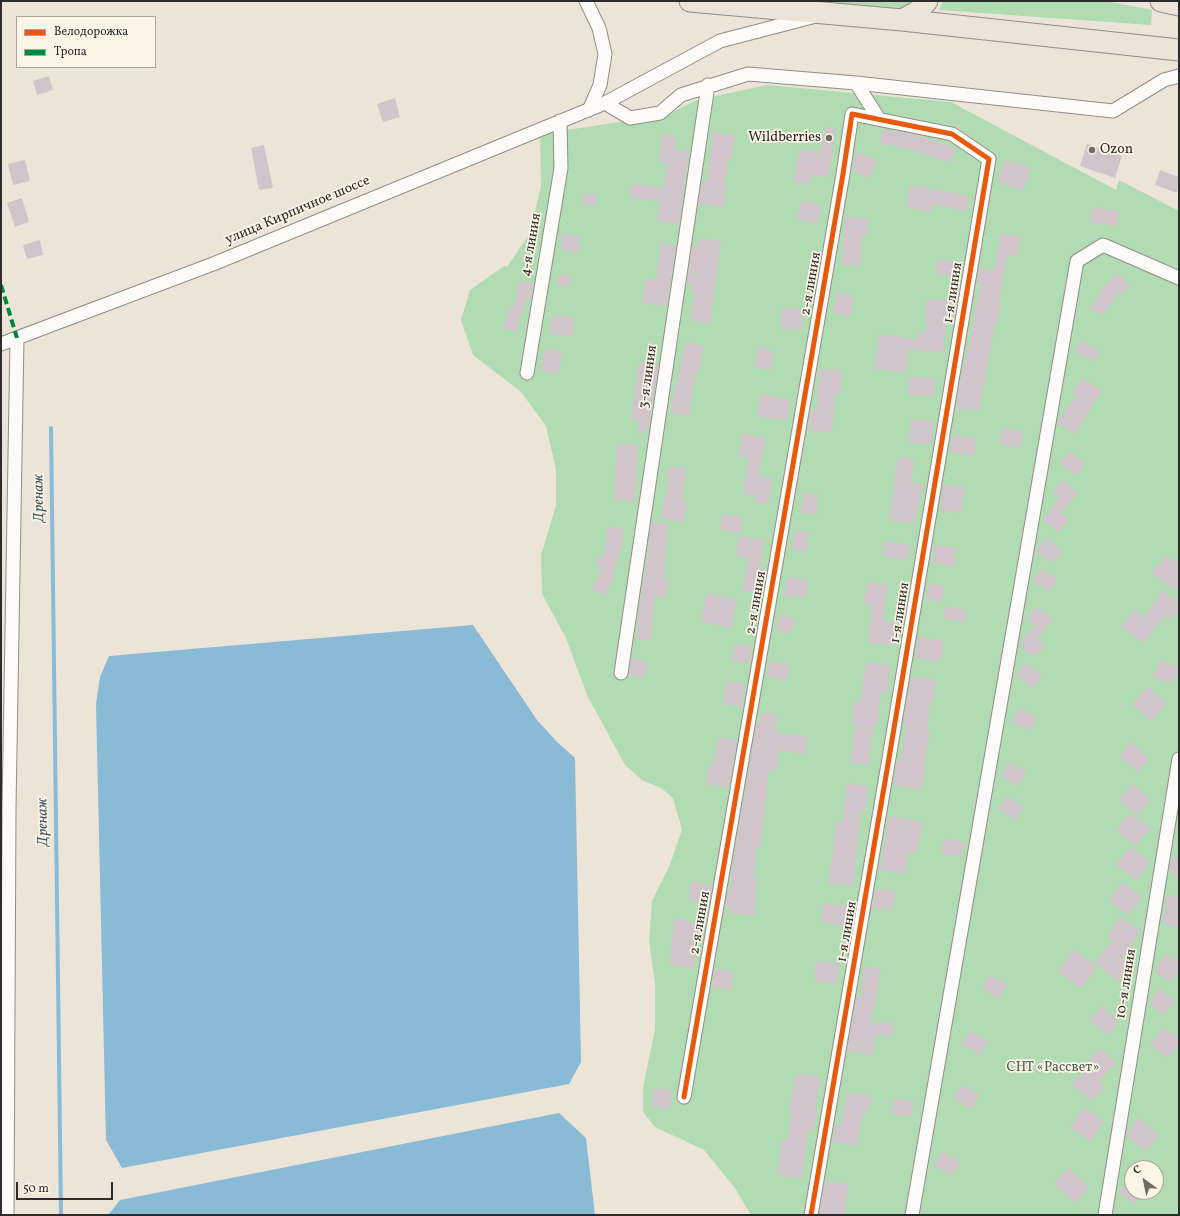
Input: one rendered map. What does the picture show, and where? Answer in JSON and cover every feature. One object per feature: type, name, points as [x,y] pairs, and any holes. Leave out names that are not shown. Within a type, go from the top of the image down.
[{"type":"main road","points":[[690,1],[902,20],[1179,50]]},
{"type":"main road","points":[[902,20],[917,12],[927,1]]},
{"type":"main road","points":[[1161,1],[1179,5]]},
{"type":"street","points":[[586,1],[599,28],[605,54],[600,85],[589,110]]},
{"type":"street","name":"улица Кирпичное шоссе","points":[[1,344],[213,264],[589,110],[605,103],[720,41],[827,13]]},
{"type":"street","points":[[605,103],[630,118],[660,113],[681,95],[708,85],[748,74],[856,83],[1113,111],[1164,80],[1179,76]]},
{"type":"street","points":[[856,83],[879,120]]},
{"type":"street","name":"3-я линия","points":[[621,673],[708,85]]},
{"type":"street","name":"1-я линия","points":[[811,1215],[989,159],[952,134],[852,114]]},
{"type":"street","name":"2-я линия","points":[[684,1097],[852,114]]},
{"type":"street","name":"4-я линия","points":[[527,373],[561,168],[560,121]]},
{"type":"street","points":[[912,1215],[1077,261],[1103,245],[1179,278]]},
{"type":"street","points":[[7,1215],[9,808],[17,338]]},
{"type":"street","name":"10-я линия","points":[[1105,1215],[1179,759]]},
{"type":"green space","points":[[782,1],[920,1],[905,13]]},
{"type":"green space","points":[[943,1],[1106,1],[1152,10],[1151,25],[939,10]]},
{"type":"green space","name":"СНТ «Рассвет»","points":[[767,85],[951,102],[1116,190],[1119,180],[1179,211],[1179,1215],[751,1215],[735,1188],[704,1150],[655,1127],[643,1112],[643,1088],[655,1029],[655,983],[649,941],[652,901],[669,867],[682,830],[673,798],[661,788],[642,780],[625,765],[587,695],[566,638],[542,594],[541,555],[556,506],[556,469],[546,426],[521,392],[473,355],[461,320],[470,290],[504,266],[507,267],[530,233],[541,186],[540,134],[666,115],[697,100]]},
{"type":"water","points":[[473,625],[537,720],[557,742],[575,758],[581,1062],[569,1084],[122,1168],[106,1140],[96,704],[100,677],[109,656]]},
{"type":"water","points":[[559,1113],[586,1138],[595,1215],[108,1215],[120,1200]]},
{"type":"building","points":[[49,76],[53,90],[37,95],[33,81]]},
{"type":"building","points":[[395,98],[400,117],[383,122],[377,104]]},
{"type":"building","points":[[825,127],[836,128],[828,177],[811,175],[810,185],[794,182],[799,149],[821,152]]},
{"type":"building","points":[[883,129],[918,135],[956,148],[951,163],[905,148],[880,143]]},
{"type":"building","points":[[713,132],[735,135],[732,158],[729,158],[725,184],[727,184],[724,207],[698,204],[702,181],[707,182]]},
{"type":"building","points":[[662,134],[676,136],[675,149],[689,151],[679,224],[657,221],[660,201],[630,198],[632,184],[664,188],[667,163],[659,162]]},
{"type":"building","points":[[1087,144],[1122,156],[1115,178],[1080,166]]},
{"type":"building","points":[[264,145],[273,188],[259,190],[251,148]]},
{"type":"building","points":[[857,152],[877,159],[870,178],[852,171]]},
{"type":"building","points":[[25,160],[30,181],[13,185],[8,164]]},
{"type":"building","points":[[1005,160],[1031,168],[1023,191],[998,182]]},
{"type":"building","points":[[1160,170],[1179,177],[1177,193],[1155,185]]},
{"type":"building","points":[[910,185],[969,196],[966,211],[932,204],[930,212],[906,207]]},
{"type":"building","points":[[583,194],[596,194],[595,206],[583,205]]},
{"type":"building","points":[[22,198],[29,222],[15,227],[7,203]]},
{"type":"building","points":[[802,200],[822,206],[816,224],[797,218]]},
{"type":"building","points":[[1093,207],[1119,211],[1117,226],[1090,222]]},
{"type":"building","points":[[845,217],[868,219],[866,236],[862,236],[860,266],[842,265]]},
{"type":"building","points":[[1001,233],[1021,237],[1017,257],[1007,255],[999,303],[1001,303],[997,323],[995,323],[979,411],[956,407],[964,360],[966,360],[981,285],[977,285],[979,268],[994,270]]},
{"type":"building","points":[[563,234],[580,236],[578,253],[561,250]]},
{"type":"building","points":[[699,238],[721,241],[710,324],[690,320],[695,292],[691,292],[692,285],[687,284],[692,247],[698,248]]},
{"type":"building","points":[[40,240],[43,255],[27,259],[23,245]]},
{"type":"building","points":[[661,243],[676,245],[667,306],[642,303],[645,279],[656,280]]},
{"type":"building","points":[[937,260],[956,262],[955,276],[936,274]]},
{"type":"building","points":[[1117,273],[1130,285],[1123,294],[1119,291],[1103,316],[1090,308],[1101,291]]},
{"type":"building","points":[[570,274],[570,285],[558,286],[557,275]]},
{"type":"building","points":[[519,281],[533,283],[530,299],[526,299],[516,332],[503,328],[510,306],[514,307]]},
{"type":"building","points":[[837,292],[854,296],[850,317],[833,313]]},
{"type":"building","points":[[926,300],[950,300],[949,319],[946,319],[943,352],[909,349],[905,373],[874,369],[879,334],[917,339],[917,332],[926,333]]},
{"type":"building","points":[[782,308],[803,309],[802,330],[781,329]]},
{"type":"building","points":[[551,316],[573,317],[573,335],[550,334]]},
{"type":"building","points":[[1081,340],[1100,351],[1094,362],[1075,351]]},
{"type":"building","points":[[686,342],[704,346],[698,373],[696,373],[689,415],[670,413]]},
{"type":"building","points":[[758,347],[774,351],[770,370],[754,367]]},
{"type":"building","points":[[546,348],[563,352],[558,374],[540,370]]},
{"type":"building","points":[[639,362],[659,364],[650,413],[649,430],[638,434],[639,420],[631,420]]},
{"type":"building","points":[[819,369],[842,370],[841,394],[835,394],[832,432],[808,430],[811,409],[817,410]]},
{"type":"building","points":[[910,376],[935,379],[933,397],[908,394]]},
{"type":"building","points":[[1083,378],[1102,391],[1074,434],[1057,423],[1076,395],[1073,392]]},
{"type":"building","points":[[761,394],[790,400],[786,421],[757,416]]},
{"type":"building","points":[[911,419],[934,421],[931,444],[909,442]]},
{"type":"building","points":[[1003,428],[1023,432],[1020,448],[1000,444]]},
{"type":"building","points":[[743,433],[766,438],[758,476],[773,478],[768,505],[755,502],[756,495],[743,493],[749,458],[739,456]]},
{"type":"building","points":[[953,435],[976,438],[974,456],[950,452]]},
{"type":"building","points":[[617,443],[638,445],[635,501],[614,500]]},
{"type":"building","points":[[1069,451],[1085,463],[1076,476],[1060,463]]},
{"type":"building","points":[[898,457],[914,459],[911,482],[923,484],[914,524],[889,520]]},
{"type":"building","points":[[668,466],[686,468],[682,501],[687,502],[684,522],[661,518],[668,483]]},
{"type":"building","points":[[1062,480],[1078,492],[1061,514],[1069,519],[1059,532],[1043,521],[1059,497],[1053,492]]},
{"type":"building","points":[[943,484],[965,487],[961,513],[940,510]]},
{"type":"building","points":[[803,493],[818,494],[817,514],[801,513]]},
{"type":"building","points":[[723,514],[743,518],[740,533],[720,529]]},
{"type":"building","points":[[651,522],[668,524],[664,579],[670,580],[665,598],[655,596],[651,640],[637,640],[638,616],[645,575]]},
{"type":"building","points":[[608,526],[624,529],[622,547],[606,596],[592,589],[602,569],[596,567],[601,554],[604,555]]},
{"type":"building","points":[[795,530],[809,532],[806,552],[791,549]]},
{"type":"building","points":[[739,536],[764,540],[760,568],[767,570],[762,593],[742,591],[749,558],[736,556]]},
{"type":"building","points":[[1046,538],[1062,551],[1053,563],[1036,551]]},
{"type":"building","points":[[885,541],[910,545],[907,560],[883,556]]},
{"type":"building","points":[[935,545],[957,548],[954,567],[933,563]]},
{"type":"building","points":[[1166,555],[1179,565],[1179,584],[1174,590],[1152,573]]},
{"type":"building","points":[[1040,569],[1057,578],[1050,592],[1032,582]]},
{"type":"building","points":[[787,577],[808,579],[806,598],[785,596]]},
{"type":"building","points":[[867,582],[888,585],[883,620],[895,622],[893,645],[868,643],[872,605],[864,604]]},
{"type":"building","points":[[929,583],[944,586],[941,602],[926,599]]},
{"type":"building","points":[[1163,591],[1179,603],[1179,610],[1172,619],[1166,615],[1143,643],[1121,626],[1135,609],[1144,617]]},
{"type":"building","points":[[707,593],[737,600],[731,628],[701,621]]},
{"type":"building","points":[[945,606],[967,610],[966,622],[944,618]]},
{"type":"building","points":[[1036,607],[1053,619],[1037,639],[1045,645],[1035,657],[1019,645],[1035,625],[1027,619]]},
{"type":"building","points":[[781,614],[795,619],[790,634],[776,630]]},
{"type":"building","points":[[919,636],[944,641],[940,662],[915,657]]},
{"type":"building","points":[[735,644],[751,646],[749,663],[732,661]]},
{"type":"building","points":[[632,657],[649,664],[643,679],[629,674]]},
{"type":"building","points":[[1161,660],[1179,668],[1171,684],[1153,677]]},
{"type":"building","points":[[770,661],[790,665],[787,681],[767,676]]},
{"type":"building","points":[[866,663],[890,665],[887,693],[881,692],[877,726],[874,726],[868,765],[850,763],[856,724],[852,723],[854,701],[861,702]]},
{"type":"building","points":[[1026,663],[1042,676],[1032,688],[1016,675]]},
{"type":"building","points":[[911,676],[936,680],[933,702],[930,702],[927,732],[930,732],[924,766],[926,766],[921,790],[893,785],[897,760],[900,761],[907,724],[903,724]]},
{"type":"building","points":[[727,681],[745,684],[742,707],[723,704]]},
{"type":"building","points":[[1148,687],[1167,703],[1152,721],[1132,705]]},
{"type":"building","points":[[1019,708],[1037,717],[1030,731],[1012,722]]},
{"type":"building","points":[[763,713],[777,714],[775,732],[808,737],[805,754],[779,750],[776,771],[769,770],[760,848],[757,847],[753,877],[757,878],[754,916],[729,913],[730,906],[725,905],[728,890],[731,890],[732,867],[756,726],[758,726]]},
{"type":"building","points":[[719,737],[737,741],[729,788],[706,784],[708,766],[712,767]]},
{"type":"building","points":[[1131,742],[1149,758],[1138,772],[1119,756]]},
{"type":"building","points":[[1008,762],[1026,771],[1019,786],[1001,776]]},
{"type":"building","points":[[847,783],[868,786],[865,811],[861,810],[853,886],[828,883],[832,862],[836,822],[842,823]]},
{"type":"building","points":[[1132,784],[1151,800],[1138,815],[1119,800]]},
{"type":"building","points":[[1007,796],[1024,807],[1015,820],[998,809]]},
{"type":"building","points":[[1130,813],[1150,828],[1136,846],[1116,830]]},
{"type":"building","points":[[889,816],[923,822],[917,852],[909,851],[905,874],[880,870]]},
{"type":"building","points":[[945,838],[965,842],[961,857],[941,853]]},
{"type":"building","points":[[1131,847],[1150,862],[1136,880],[1116,864]]},
{"type":"building","points":[[1179,853],[1179,879],[1169,871],[1170,863]]},
{"type":"building","points":[[691,881],[712,886],[709,903],[689,900]]},
{"type":"building","points":[[1123,882],[1142,898],[1128,915],[1109,900]]},
{"type":"building","points":[[875,889],[895,891],[893,910],[872,908]]},
{"type":"building","points":[[1168,895],[1179,898],[1179,927],[1162,923]]},
{"type":"building","points":[[824,902],[850,907],[847,926],[821,922]]},
{"type":"building","points":[[1120,917],[1141,931],[1122,959],[1132,967],[1118,982],[1095,962],[1113,941],[1107,937]]},
{"type":"building","points":[[674,918],[699,924],[694,969],[670,965]]},
{"type":"building","points":[[1074,950],[1097,967],[1081,989],[1058,971]]},
{"type":"building","points":[[1166,954],[1179,962],[1179,969],[1171,982],[1154,972]]},
{"type":"building","points":[[817,961],[839,963],[837,984],[814,981]]},
{"type":"building","points":[[864,967],[881,969],[870,1022],[894,1023],[893,1036],[876,1035],[872,1055],[847,1051],[857,997],[860,997]]},
{"type":"building","points":[[714,970],[733,971],[731,990],[712,988]]},
{"type":"building","points":[[990,975],[1007,985],[999,999],[982,988]]},
{"type":"building","points":[[1160,989],[1175,1001],[1164,1015],[1149,1003]]},
{"type":"building","points":[[1102,1006],[1119,1022],[1107,1035],[1090,1020]]},
{"type":"building","points":[[1163,1028],[1179,1039],[1179,1043],[1168,1058],[1150,1045]]},
{"type":"building","points":[[970,1031],[988,1041],[980,1055],[962,1044]]},
{"type":"building","points":[[1100,1048],[1116,1062],[1098,1083],[1104,1087],[1092,1101],[1072,1085],[1089,1065],[1086,1063]]},
{"type":"building","points":[[796,1073],[820,1077],[814,1131],[808,1130],[802,1179],[777,1175],[782,1139],[787,1140],[792,1111],[789,1111]]},
{"type":"building","points":[[962,1085],[979,1095],[971,1109],[953,1098]]},
{"type":"building","points":[[654,1088],[672,1090],[670,1109],[652,1107]]},
{"type":"building","points":[[847,1092],[871,1096],[869,1113],[863,1112],[857,1146],[832,1142],[835,1125],[841,1126]]},
{"type":"building","points":[[894,1098],[914,1102],[911,1117],[891,1113]]},
{"type":"building","points":[[1084,1107],[1104,1121],[1090,1141],[1070,1127]]},
{"type":"building","points":[[1138,1118],[1159,1135],[1146,1151],[1126,1135]]},
{"type":"building","points":[[943,1152],[960,1162],[952,1176],[934,1165]]},
{"type":"building","points":[[1068,1168],[1089,1187],[1075,1203],[1054,1184]]},
{"type":"building","points":[[825,1181],[849,1184],[844,1215],[819,1215]]},
{"type":"building","points":[[1124,1185],[1124,1196],[1119,1192]]},
{"type":"building","points":[[1129,1200],[1137,1200],[1134,1204]]},
{"type":"waterway","name":"Дренаж","points":[[51,428],[61,1215]]},
{"type":"marked path","points":[[1,285],[17,338]]},
{"type":"cycle path","points":[[684,1097],[843,174],[852,114],[952,134],[989,159],[811,1215]]},
{"type":"place","name":"Wildberries","points":[[829,138]]},
{"type":"place","name":"Ozon","points":[[1092,150]]}]
